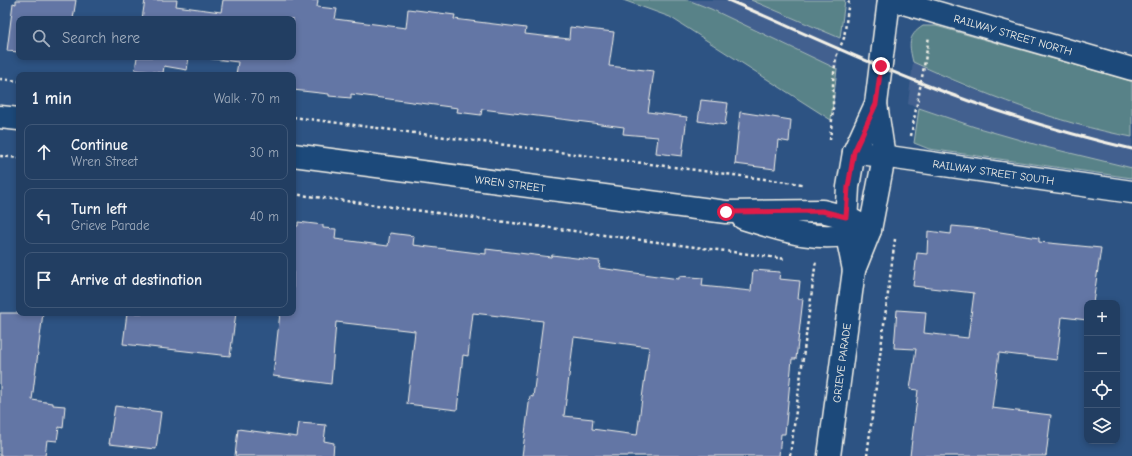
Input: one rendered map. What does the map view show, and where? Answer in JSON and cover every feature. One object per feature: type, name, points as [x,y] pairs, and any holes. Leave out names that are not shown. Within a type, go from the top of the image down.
[{"type":"street","name":"GRIEVE PARADE","points":[[829,456],[854,270],[870,230],[884,157],[876,104],[889,0]]},
{"type":"street","name":"RAILWAY STREET NORTH","points":[[893,0],[1132,69]]},
{"type":"street","name":"GRIEVE PARADE","points":[[854,270],[846,226],[848,187],[854,152],[876,104]]},
{"type":"street","points":[[0,117],[16,119]]},
{"type":"street","name":"RAILWAY STREET SOUTH","points":[[854,152],[1132,192]]},
{"type":"street","name":"WREN STREET","points":[[296,155],[726,212],[779,229],[819,237],[846,226],[870,230]]},
{"type":"path","points":[[0,79],[16,81]]},
{"type":"path","points":[[296,117],[809,185]]},
{"type":"path","points":[[0,156],[16,158]]},
{"type":"path","points":[[296,194],[792,260]]},
{"type":"shaded area","points":[[688,0],[751,0],[840,38],[837,69],[711,9]]},
{"type":"shaded area","points":[[913,62],[964,86],[1020,106],[1132,137],[1132,168],[1041,146],[975,127],[908,104]]},
{"type":"green space","points":[[623,0],[688,0],[711,9],[837,69],[831,120],[670,17]]},
{"type":"green space","points":[[751,0],[845,0],[840,38]]},
{"type":"green space","points":[[923,26],[936,26],[1132,81],[1132,137],[1048,116],[993,96],[913,62],[910,41],[914,33]]},
{"type":"green space","points":[[919,108],[975,127],[1041,146],[1132,168],[1132,178],[929,149],[914,143]]},
{"type":"building","points":[[16,0],[76,0],[73,16],[16,16],[16,52],[7,51],[13,3],[16,4]]},
{"type":"building","points":[[145,0],[177,0],[176,6],[221,12],[223,0],[318,0],[317,7],[337,9],[335,19],[406,28],[408,9],[455,15],[454,19],[526,28],[525,34],[569,39],[570,27],[614,32],[609,66],[654,71],[648,112],[687,117],[682,156],[656,153],[658,137],[623,134],[624,127],[482,109],[481,115],[457,112],[458,108],[351,94],[351,98],[329,96],[329,94],[296,90],[296,72],[236,72],[238,62],[222,60],[296,60],[296,16],[142,16]]},
{"type":"building","points":[[137,60],[189,60],[187,70],[164,66],[163,72],[135,70]]},
{"type":"building","points":[[701,100],[728,103],[725,125],[698,121]]},
{"type":"building","points":[[740,112],[791,120],[789,142],[778,140],[775,169],[735,164]]},
{"type":"building","points":[[298,222],[323,225],[323,228],[336,229],[335,239],[388,246],[390,233],[414,236],[413,245],[486,254],[486,249],[600,261],[599,268],[679,279],[679,276],[703,278],[702,286],[751,291],[753,270],[780,272],[779,279],[800,281],[798,299],[803,299],[796,359],[792,359],[785,434],[781,434],[779,456],[522,456],[530,396],[533,397],[543,321],[473,313],[468,356],[463,355],[457,410],[407,404],[415,331],[336,322],[331,384],[273,376],[280,316],[296,316],[296,226],[298,226]],"holes":[[[574,337],[649,347],[637,435],[592,429],[593,419],[564,416]]]},
{"type":"building","points":[[952,226],[974,228],[1039,238],[1039,242],[1101,248],[1093,300],[1084,300],[1084,320],[1062,317],[1057,360],[999,353],[992,408],[1051,415],[1046,456],[910,456],[918,390],[910,389],[916,349],[894,348],[897,310],[926,312],[924,333],[968,338],[974,293],[913,286],[917,253],[927,254],[928,231],[951,234]]},
{"type":"building","points":[[0,313],[16,313],[16,316],[43,316],[32,400],[65,406],[63,428],[59,427],[57,441],[47,440],[45,456],[0,456]]},
{"type":"building","points":[[127,316],[236,316],[230,356],[123,344]]},
{"type":"building","points":[[115,406],[161,412],[156,449],[109,444]]},
{"type":"building","points":[[299,423],[326,425],[324,441],[334,443],[333,456],[235,456],[238,429],[297,437]]},
{"type":"railway","points":[[728,0],[873,63],[947,93],[1025,120],[1132,149]]},
{"type":"route","points":[[726,212],[822,211],[846,217],[848,187],[854,152],[876,104],[881,66]]}]
